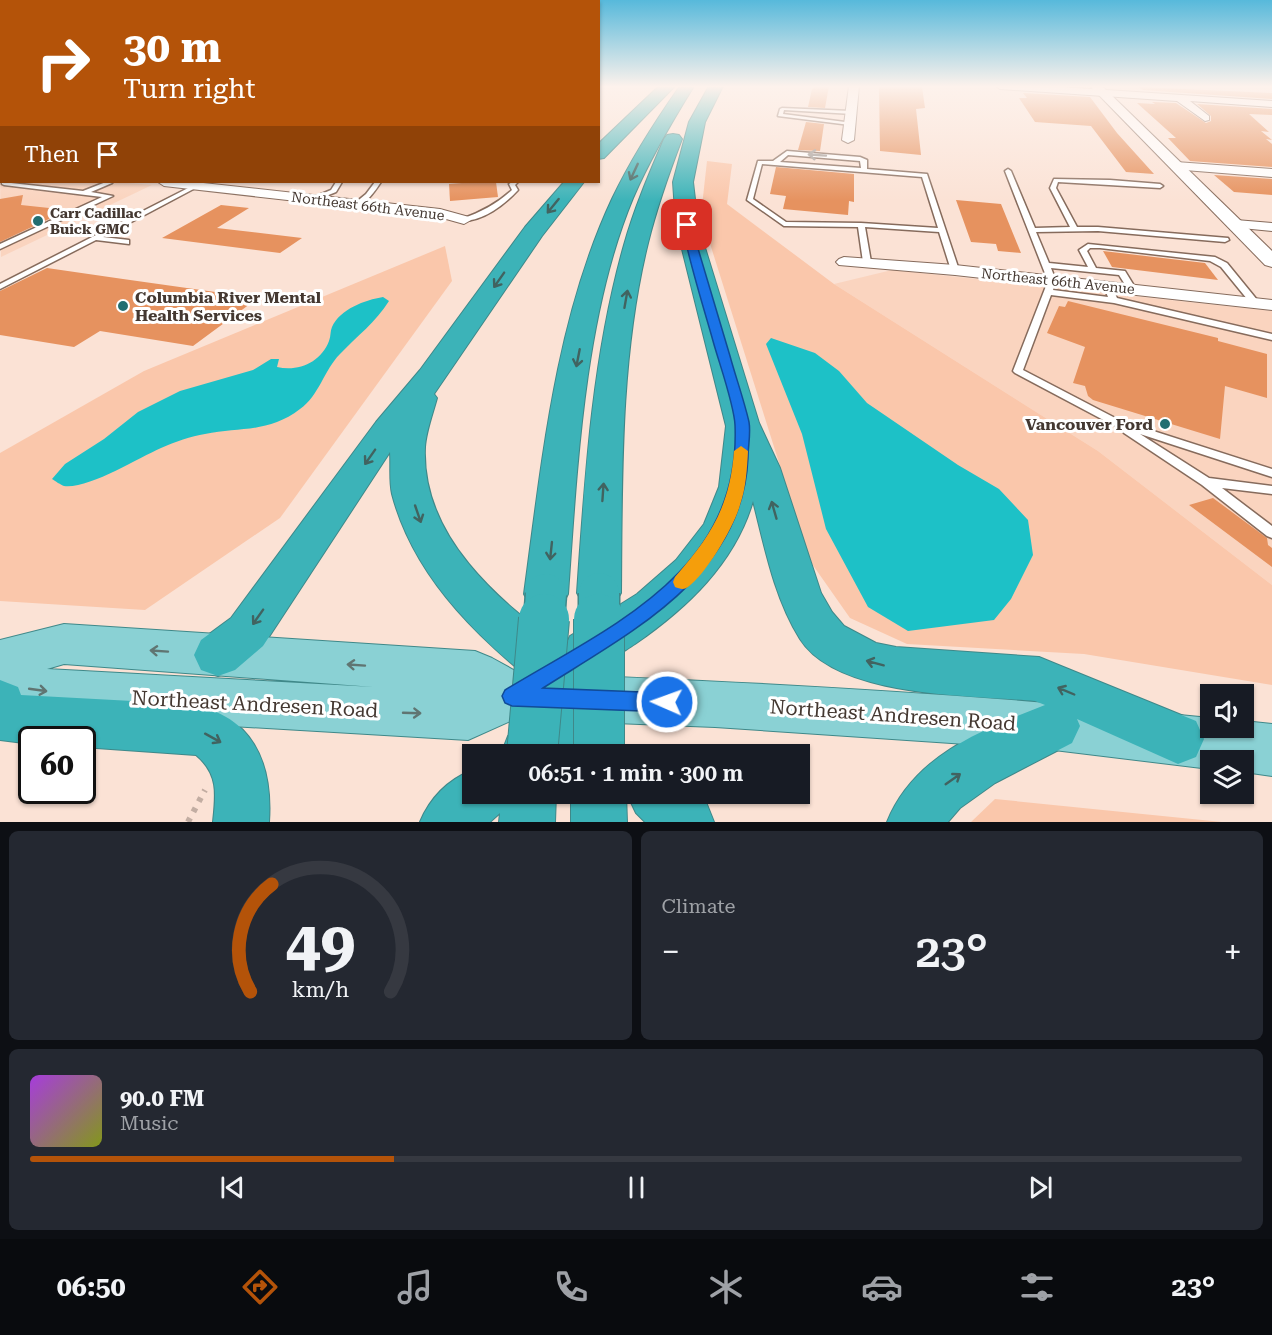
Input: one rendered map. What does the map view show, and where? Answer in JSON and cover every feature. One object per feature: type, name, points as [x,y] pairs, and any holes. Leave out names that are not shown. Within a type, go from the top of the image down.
[{"type":"highway","points":[[600,152],[629,124]]},
{"type":"highway","points":[[569,741],[546,594],[570,403],[596,280],[619,206],[632,176],[660,124]]},
{"type":"highway","points":[[569,741],[599,593],[606,444],[618,344],[636,248],[652,190],[665,155],[681,124]]},
{"type":"highway","points":[[698,124],[691,139],[683,182],[684,209],[691,242],[742,423],[762,468],[800,597],[816,626],[828,640],[868,662],[896,668],[1039,679],[1178,739]]},
{"type":"highway","points":[[218,655],[247,632],[388,430],[431,377],[533,232],[573,183]]},
{"type":"highway","points":[[431,377],[418,405],[410,439],[408,468],[412,496],[422,525],[434,549],[468,594],[511,636],[554,670],[569,741]]},
{"type":"highway","points":[[569,741],[512,696],[629,624],[679,586],[705,555],[721,530],[732,506],[740,476],[742,423]]},
{"type":"highway","points":[[0,703],[4,718],[177,729],[210,735],[221,742],[240,771],[243,803],[241,822]]},
{"type":"highway","points":[[915,822],[924,804],[939,789],[966,770],[1054,726]]},
{"type":"highway","points":[[448,822],[469,804]]},
{"type":"highway","points":[[527,822],[528,804]]},
{"type":"highway","points":[[599,804],[599,822]]},
{"type":"highway","points":[[666,804],[686,822]]},
{"type":"main road","points":[[0,661],[64,644],[475,673],[512,696]]},
{"type":"main road","name":"Northeast Andresen Road","points":[[0,670],[30,690],[360,711],[468,716],[512,696]]},
{"type":"main road","name":"Northeast Andresen Road","points":[[569,741],[821,710],[1054,726],[1272,750]]},
{"type":"street","points":[[848,140],[849,124]]},
{"type":"street","points":[[1134,124],[1272,261]]},
{"type":"street","points":[[1176,166],[1272,173]]},
{"type":"street","name":"Northeast 66th Avenue","points":[[175,183],[440,213],[464,220]]},
{"type":"street","points":[[1236,224],[1272,227]]},
{"type":"street","name":"Northeast 66th Avenue","points":[[844,262],[867,262],[1049,279],[1111,293],[1132,289],[1272,304]]},
{"type":"lane","points":[[775,163],[788,153],[863,159],[864,170]]},
{"type":"lane","points":[[943,230],[861,225],[784,224],[750,200],[760,162],[925,175],[943,230],[955,270]]},
{"type":"lane","points":[[1008,171],[1049,279],[1018,371],[1115,423],[1206,482],[1272,533]]},
{"type":"lane","points":[[1074,229],[1053,188],[1056,180],[1160,186]]},
{"type":"lane","points":[[0,247],[110,196],[4,183]]},
{"type":"lane","points":[[84,192],[107,183]]},
{"type":"lane","points":[[357,204],[377,183]]},
{"type":"lane","points":[[464,220],[490,212],[515,190],[514,183]]},
{"type":"lane","points":[[314,199],[328,194],[337,184]]},
{"type":"lane","points":[[0,287],[198,185]]},
{"type":"lane","points":[[861,225],[867,262]]},
{"type":"lane","points":[[1032,230],[1074,229],[1225,240]]},
{"type":"lane","points":[[96,238],[126,242]]},
{"type":"lane","points":[[1094,270],[1083,250],[1088,246],[1200,256],[1224,265],[1255,303]]},
{"type":"lane","points":[[1049,279],[1094,270],[1122,273],[1132,289]]},
{"type":"lane","points":[[1111,293],[1272,337]]},
{"type":"lane","points":[[1115,423],[1272,473]]},
{"type":"lane","points":[[1206,482],[1272,490]]},
{"type":"shaded area","points":[[707,161],[732,164],[727,204],[834,284],[1098,451],[1272,585],[1272,685],[1084,654],[907,644],[850,618],[810,561],[701,215]]},
{"type":"shaded area","name":"Carr Cadillac Buick GMC","points":[[0,183],[152,185],[1,257]]},
{"type":"shaded area","points":[[445,246],[452,281],[280,518],[145,610],[0,601],[0,453],[144,371]]},
{"type":"shaded area","name":"Vancouver Ford","points":[[892,270],[1272,311],[1272,585],[1098,451],[834,284]]},
{"type":"shaded area","points":[[995,799],[1222,822],[971,822]]},
{"type":"water","points":[[383,297],[389,301],[384,309],[334,360],[307,404],[288,417],[266,426],[194,436],[161,448],[86,483],[64,486],[52,479],[65,464],[104,439],[138,412],[180,391],[253,370],[271,359],[279,359],[277,367],[293,368],[308,364],[321,355],[330,339],[332,327],[341,315],[361,303]]},
{"type":"water","points":[[771,338],[815,353],[839,371],[867,403],[958,465],[999,489],[1028,520],[1033,555],[1011,599],[994,620],[908,631],[868,607],[826,529],[802,434],[766,344]]},
{"type":"building","points":[[805,124],[824,124],[820,151],[798,150]]},
{"type":"building","points":[[880,124],[918,124],[921,155],[880,151]]},
{"type":"building","points":[[1068,124],[1111,124],[1154,174],[1126,172],[1091,126]]},
{"type":"building","points":[[1161,124],[1261,124],[1269,132],[1261,131],[1272,140],[1266,139],[1272,144],[1272,167],[1190,161],[1168,138],[1176,138]]},
{"type":"building","points":[[776,167],[854,174],[854,202],[849,201],[848,215],[783,209],[786,196],[770,194]]},
{"type":"building","points":[[1214,175],[1272,179],[1272,195],[1234,192]]},
{"type":"building","points":[[496,183],[498,197],[450,201],[449,184]]},
{"type":"building","points":[[23,195],[21,205],[68,210],[0,242],[0,199]]},
{"type":"building","points":[[956,200],[1001,204],[1021,253],[998,251],[996,244],[971,242]]},
{"type":"building","points":[[221,205],[249,208],[217,228],[302,238],[280,253],[162,238]]},
{"type":"building","points":[[1103,251],[1205,263],[1218,280],[1112,267]]},
{"type":"building","name":"Columbia River Mental Health Services","points":[[47,268],[258,298],[193,346],[100,331],[74,347],[0,335],[0,291]]},
{"type":"building","points":[[1068,301],[1218,338],[1218,341],[1267,354],[1267,398],[1225,386],[1220,439],[1093,400],[1088,396],[1085,386],[1073,383],[1085,347],[1047,333],[1059,306],[1065,307]]},
{"type":"building","points":[[1213,498],[1267,538],[1268,545],[1272,548],[1272,567],[1189,505]]},
{"type":"slow traffic","points":[[682,582],[705,555],[721,530],[732,506],[740,476],[741,451]]},
{"type":"place","name":"Carr Cadillac Buick GMC","points":[[38,221]]},
{"type":"place","name":"Columbia River Mental Health Services","points":[[123,306]]},
{"type":"place","name":"Vancouver Ford","points":[[1165,424]]},
{"type":"route","points":[[667,702],[512,696],[629,624],[679,586],[705,555],[721,530],[732,506],[740,476],[742,423],[687,225]]}]
